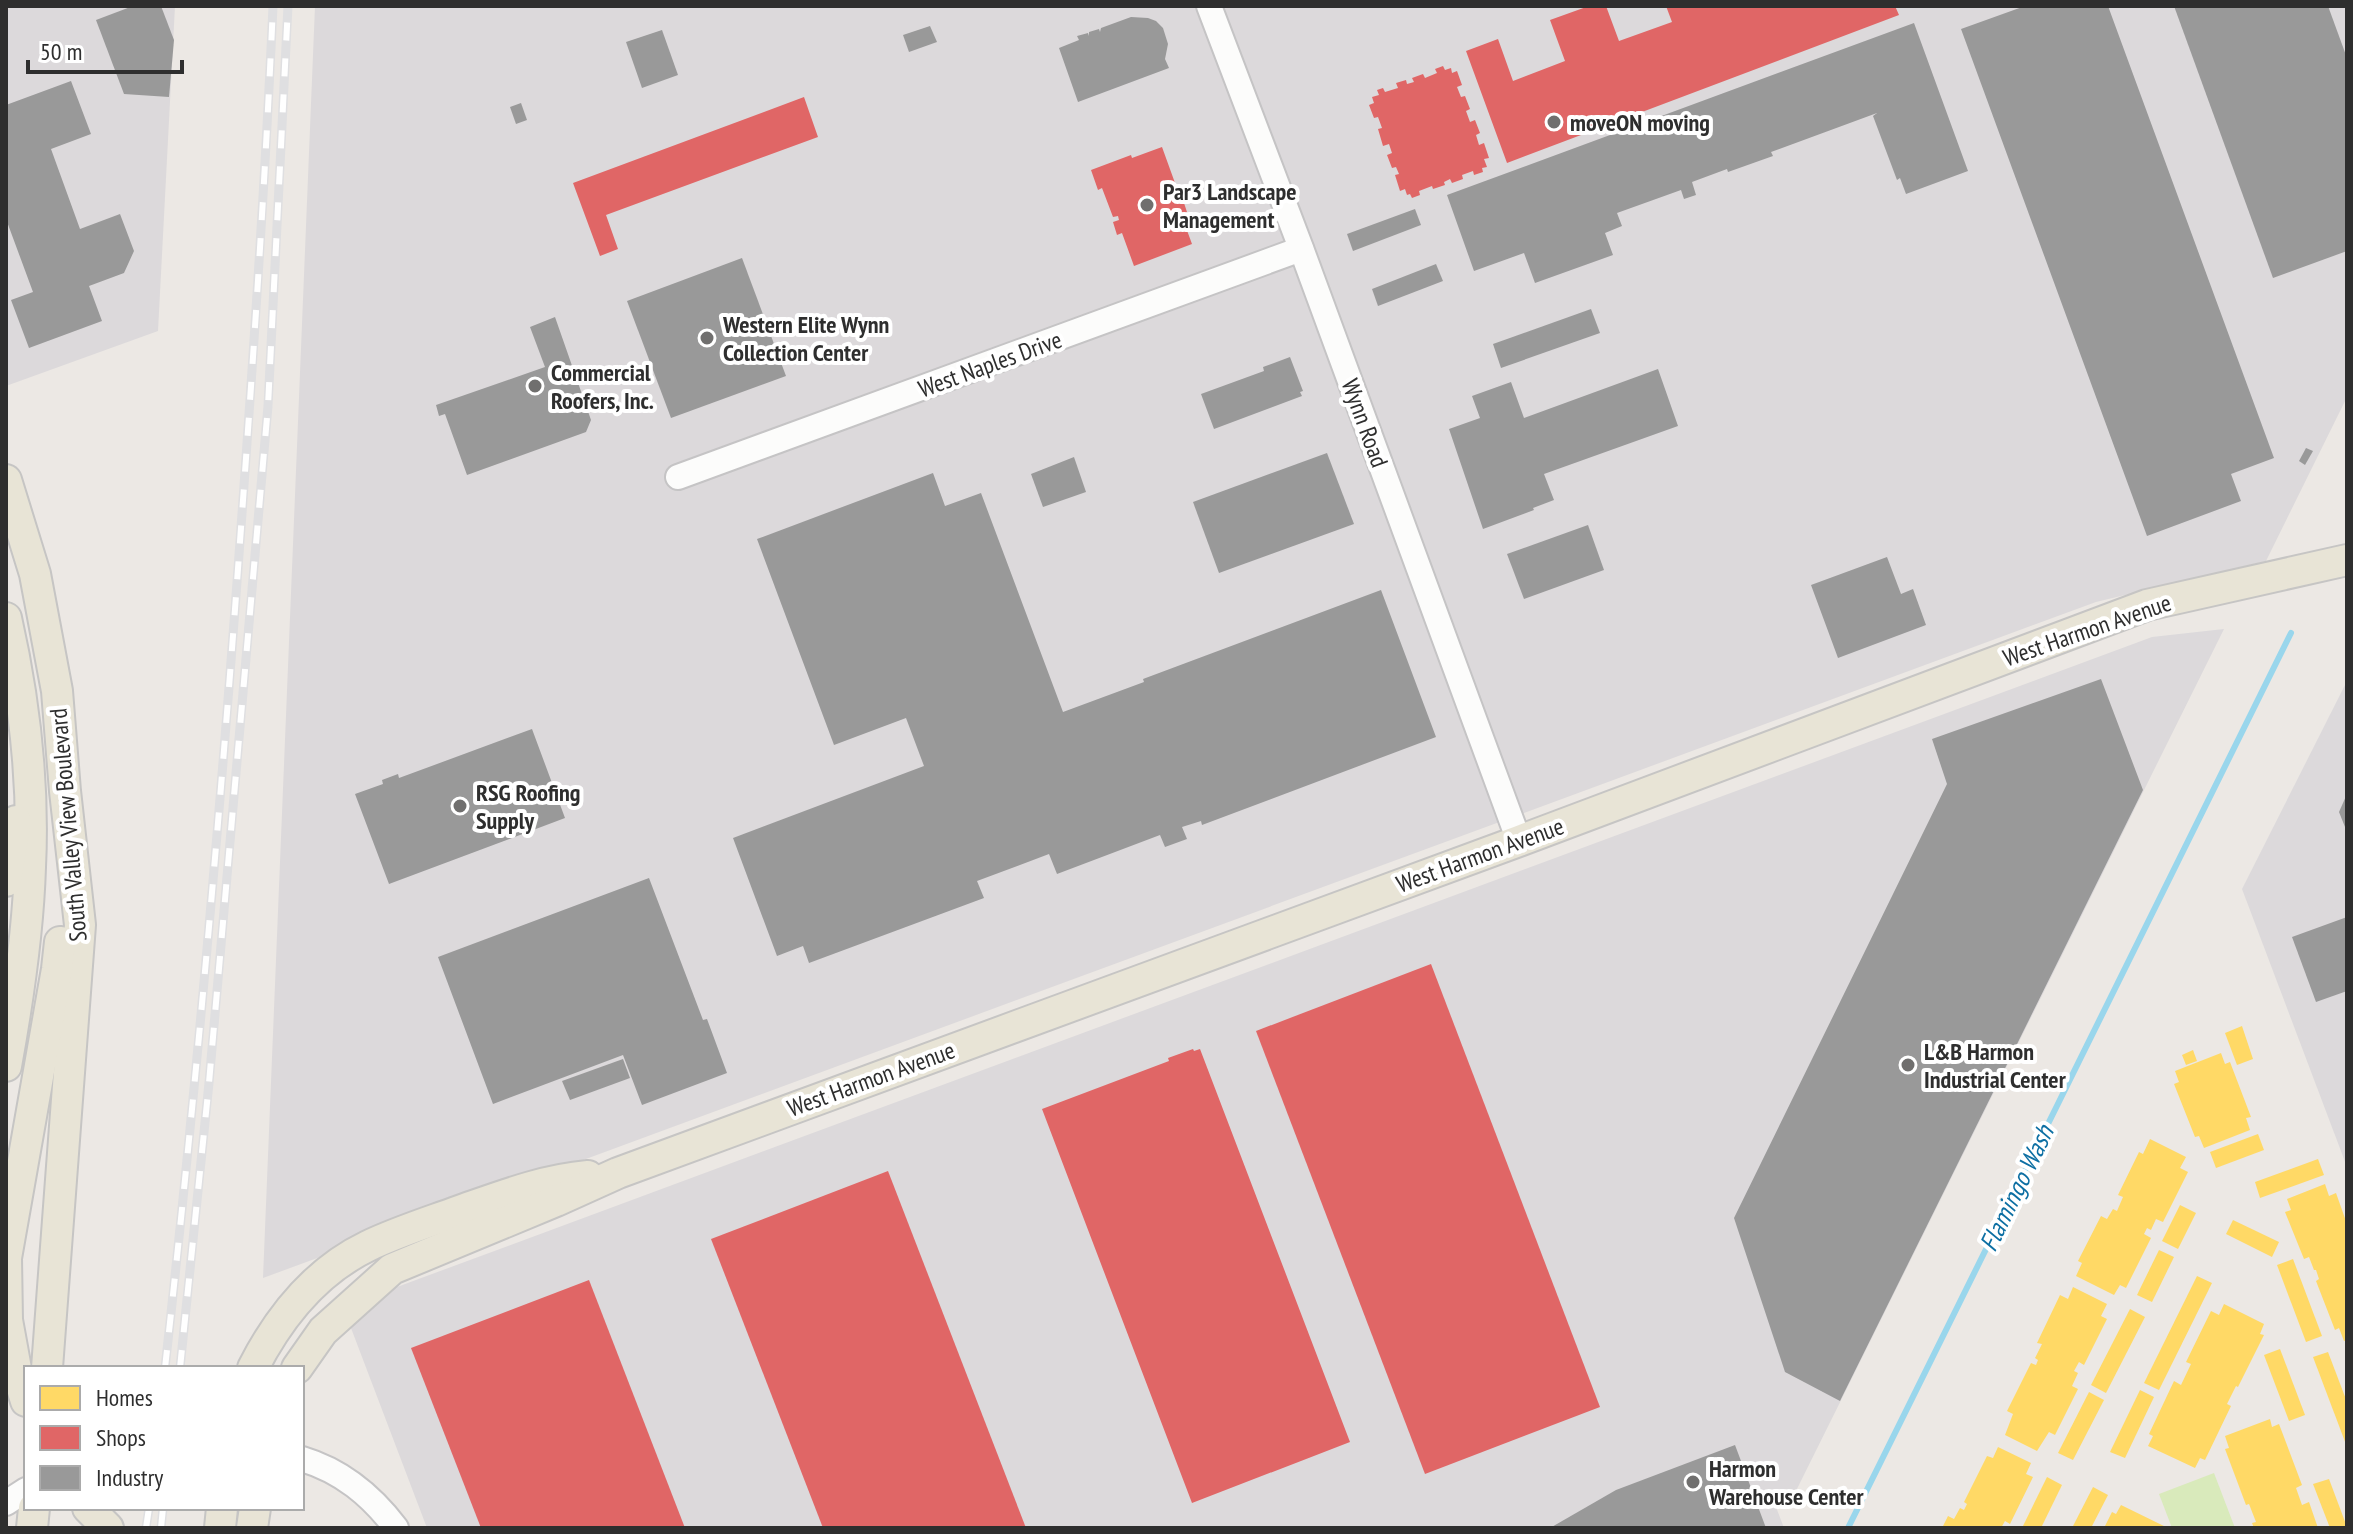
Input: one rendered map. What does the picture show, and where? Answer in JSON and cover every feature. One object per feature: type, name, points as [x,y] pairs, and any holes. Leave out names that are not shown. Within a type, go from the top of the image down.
[{"type":"main road","name":"South Valley View Boulevard","points":[[6,480],[35,574],[57,691],[80,925],[47,1366]]},
{"type":"main road","name":"West Harmon Avenue","points":[[298,1366],[323,1331],[392,1269],[533,1198],[559,1179],[618,1173],[1519,841],[2147,605],[2347,560]]},
{"type":"main road","name":"South Valley View Boulevard","points":[[6,618],[26,756],[31,864],[15,1017],[6,1066]]},
{"type":"main road","points":[[6,881],[26,756]]},
{"type":"main road","points":[[24,1394],[7,1320],[6,1258],[57,969],[64,912],[65,791]]},
{"type":"main road","name":"West Harmon Avenue","points":[[254,1366],[286,1314],[308,1289],[330,1270],[366,1247],[515,1191],[533,1198]]},
{"type":"main road","points":[[90,1510],[108,1528]]},
{"type":"street","name":"Wynn Road","points":[[1209,6],[1519,841]]},
{"type":"street","name":"West Naples Drive","points":[[678,477],[1301,249]]},
{"type":"street","points":[[304,1460],[326,1466],[359,1487],[396,1528]]},
{"type":"street","points":[[6,1503],[24,1491]]},
{"type":"shaded area","points":[[6,6],[175,6],[158,331],[6,386]]},
{"type":"shaded area","points":[[315,6],[2347,6],[2347,397],[2266,561],[2096,602],[263,1278]]},
{"type":"shaded area","points":[[2224,629],[1787,1509],[1776,1507],[1784,1528],[427,1528],[343,1307],[2152,637]]},
{"type":"shaded area","points":[[2347,681],[2347,1167],[2242,889]]},
{"type":"green space","points":[[2214,1473],[2235,1528],[2172,1528],[2159,1494]]},
{"type":"building: Homes","points":[[2242,1026],[2253,1059],[2237,1065],[2225,1033]]},
{"type":"building: Homes","points":[[2193,1050],[2197,1061],[2186,1065],[2182,1055]]},
{"type":"building: Homes","points":[[2221,1053],[2225,1064],[2230,1062],[2251,1117],[2246,1118],[2250,1130],[2204,1148],[2199,1136],[2195,1137],[2174,1084],[2179,1082],[2175,1071]]},
{"type":"building: Homes","points":[[2258,1134],[2264,1150],[2216,1168],[2210,1152]]},
{"type":"building: Homes","points":[[2150,1139],[2186,1157],[2180,1168],[2188,1172],[2163,1222],[2156,1219],[2151,1230],[2147,1228],[2144,1234],[2151,1238],[2126,1288],[2120,1285],[2114,1295],[2076,1276],[2082,1263],[2078,1261],[2101,1216],[2107,1219],[2113,1209],[2117,1211],[2123,1197],[2118,1195],[2139,1152],[2143,1154]]},
{"type":"building: Homes","points":[[2318,1159],[2324,1175],[2260,1198],[2255,1182]]},
{"type":"building: Homes","points":[[2325,1184],[2329,1196],[2336,1193],[2347,1224],[2347,1340],[2344,1341],[2339,1328],[2335,1330],[2316,1281],[2319,1279],[2316,1270],[2309,1257],[2304,1259],[2285,1212],[2291,1210],[2287,1199]]},
{"type":"building: Homes","points":[[2180,1205],[2196,1213],[2178,1249],[2162,1241]]},
{"type":"building: Homes","points":[[2233,1220],[2279,1242],[2272,1257],[2226,1234]]},
{"type":"building: Homes","points":[[2159,1250],[2174,1257],[2152,1302],[2137,1295]]},
{"type":"building: Homes","points":[[2293,1259],[2322,1336],[2306,1342],[2277,1265]]},
{"type":"building: Homes","points":[[2197,1276],[2212,1283],[2159,1390],[2144,1383]]},
{"type":"building: Homes","points":[[2073,1287],[2107,1304],[2101,1316],[2107,1319],[2084,1365],[2079,1362],[2074,1371],[2078,1373],[2072,1386],[2078,1389],[2055,1435],[2049,1432],[2037,1451],[2005,1435],[2013,1414],[2007,1411],[2031,1363],[2036,1365],[2038,1360],[2035,1358],[2042,1344],[2037,1343],[2060,1295],[2068,1299]]},
{"type":"building: Homes","points":[[2224,1304],[2264,1324],[2260,1334],[2264,1335],[2227,1404],[2231,1406],[2205,1460],[2200,1458],[2195,1468],[2148,1446],[2153,1436],[2149,1434],[2174,1381],[2181,1385],[2191,1364],[2186,1362],[2211,1311],[2219,1315]]},
{"type":"building: Homes","points":[[2130,1309],[2145,1317],[2106,1393],[2091,1385]]},
{"type":"building: Homes","points":[[2280,1349],[2305,1415],[2289,1421],[2264,1355]]},
{"type":"building: Homes","points":[[2328,1352],[2347,1402],[2347,1447],[2313,1357]]},
{"type":"building: Homes","points":[[2140,1390],[2154,1397],[2125,1458],[2110,1452]]},
{"type":"building: Homes","points":[[2089,1392],[2104,1400],[2073,1460],[2058,1453]]},
{"type":"building: Homes","points":[[2270,1419],[2272,1427],[2279,1424],[2302,1485],[2296,1488],[2302,1505],[2309,1502],[2318,1528],[2254,1528],[2252,1523],[2256,1522],[2249,1504],[2246,1505],[2225,1449],[2229,1448],[2225,1436]]},
{"type":"building: Homes","points":[[1998,1447],[2031,1463],[2026,1474],[2033,1477],[2010,1524],[2005,1521],[2001,1528],[1942,1528],[1948,1516],[1954,1519],[1960,1508],[1964,1510],[1967,1504],[1964,1502],[1987,1456],[1993,1458]]},
{"type":"building: Homes","points":[[2047,1477],[2062,1485],[2041,1528],[2022,1528]]},
{"type":"building: Homes","points":[[2329,1479],[2347,1528],[2330,1528],[2313,1484]]},
{"type":"building: Homes","points":[[2093,1487],[2108,1495],[2091,1528],[2072,1528]]},
{"type":"building: Homes","points":[[2121,1505],[2168,1528],[2104,1528],[2112,1512],[2116,1514]]},
{"type":"building: Shops","name":"moveON moving","points":[[1589,6],[1606,6],[1619,41],[1672,22],[1666,6],[1895,6],[1899,15],[1507,163],[1466,51],[1498,39],[1513,81],[1565,61],[1550,20]]},
{"type":"building: Shops","points":[[1443,66],[1445,70],[1451,68],[1452,73],[1457,71],[1462,85],[1457,87],[1470,109],[1466,111],[1470,122],[1475,120],[1480,133],[1476,135],[1479,145],[1484,143],[1489,158],[1484,159],[1487,167],[1474,175],[1473,171],[1462,175],[1463,179],[1452,183],[1450,179],[1444,182],[1445,185],[1419,191],[1420,195],[1412,198],[1405,189],[1400,191],[1395,175],[1399,174],[1396,167],[1392,168],[1387,155],[1392,153],[1389,144],[1383,146],[1378,129],[1382,128],[1369,105],[1374,103],[1372,97],[1379,95],[1377,90],[1383,88],[1385,92],[1398,88],[1396,83],[1406,80],[1407,84],[1414,82],[1412,78],[1423,74],[1425,78],[1437,73],[1435,69]]},
{"type":"building: Shops","points":[[804,97],[818,137],[606,215],[618,249],[600,256],[573,183]]},
{"type":"building: Shops","name":"Par3 Landscape Management","points":[[1162,147],[1179,194],[1174,196],[1175,199],[1182,197],[1187,212],[1181,214],[1192,244],[1134,266],[1122,233],[1117,235],[1113,222],[1119,220],[1118,216],[1113,217],[1091,170]]},
{"type":"building: Shops","points":[[1431,964],[1600,1407],[1425,1474],[1256,1031]]},
{"type":"building: Shops","points":[[1193,1049],[1200,1049],[1350,1442],[1192,1503],[1042,1109]]},
{"type":"building: Shops","points":[[888,1171],[1026,1528],[823,1528],[711,1239]]},
{"type":"building: Shops","points":[[589,1280],[685,1528],[481,1528],[411,1348]]},
{"type":"building: Industry","points":[[133,6],[161,6],[174,40],[169,97],[124,94],[96,20]]},
{"type":"building: Industry","points":[[2025,6],[2108,6],[2274,458],[2231,474],[2241,501],[2147,536],[1961,29]]},
{"type":"building: Industry","points":[[2174,6],[2328,6],[2347,58],[2347,251],[2273,278]]},
{"type":"building: Industry","points":[[1131,17],[1148,18],[1163,28],[1168,44],[1165,59],[1169,68],[1078,102],[1059,48],[1079,40],[1077,36],[1088,33],[1089,36],[1089,32],[1099,29],[1100,32],[1101,28]]},
{"type":"building: Industry","points":[[1914,23],[1968,171],[1906,194],[1900,178],[1897,180],[1873,116],[1877,113],[1771,152],[1773,156],[1692,182],[1696,195],[1684,199],[1681,190],[1617,213],[1622,226],[1605,233],[1613,255],[1535,283],[1524,253],[1474,271],[1447,195]]},
{"type":"building: Industry","points":[[930,26],[937,42],[909,52],[903,35]]},
{"type":"building: Industry","points":[[662,30],[678,75],[642,88],[626,42]]},
{"type":"building: Industry","points":[[71,81],[91,134],[51,149],[80,229],[120,214],[134,251],[124,273],[89,286],[102,321],[29,348],[11,300],[33,292],[6,219],[6,105]]},
{"type":"building: Industry","points":[[521,103],[527,120],[516,124],[510,107]]},
{"type":"building: Industry","points":[[1415,209],[1421,225],[1353,251],[1347,234]]},
{"type":"building: Industry","name":"Western Elite Wynn Collection Center","points":[[742,258],[786,376],[671,418],[627,301]]},
{"type":"building: Industry","points":[[1436,264],[1443,281],[1378,306],[1372,289]]},
{"type":"building: Industry","points":[[1591,309],[1600,333],[1501,368],[1493,344]]},
{"type":"building: Industry","name":"Commercial Roofers, Inc.","points":[[555,317],[591,420],[586,432],[467,475],[445,414],[439,416],[436,405],[545,367],[530,327]]},
{"type":"building: Industry","points":[[1290,357],[1303,391],[1300,392],[1302,396],[1214,429],[1201,394],[1264,371],[1263,367]]},
{"type":"building: Industry","points":[[1658,369],[1678,426],[1544,474],[1554,500],[1483,529],[1449,429],[1480,418],[1472,396],[1511,382],[1524,418]]},
{"type":"building: Industry","points":[[2306,448],[2313,451],[2305,465],[2299,461]]},
{"type":"building: Industry","points":[[1327,453],[1354,524],[1219,573],[1193,502]]},
{"type":"building: Industry","points":[[1074,457],[1086,492],[1043,507],[1031,474]]},
{"type":"building: Industry","points":[[933,473],[945,506],[981,493],[1063,712],[1381,590],[1436,737],[1202,825],[1201,821],[1182,827],[1187,839],[1165,847],[1160,835],[1057,874],[1049,854],[977,881],[984,898],[809,963],[803,946],[777,956],[733,838],[924,766],[906,718],[834,745],[757,539]]},
{"type":"building: Industry","points":[[1588,525],[1604,570],[1524,599],[1507,554]]},
{"type":"building: Industry","points":[[1887,557],[1901,594],[1913,589],[1926,625],[1838,658],[1811,585]]},
{"type":"building: Industry","name":"L&B Harmon Industrial Center","points":[[2101,679],[2143,790],[1840,1401],[1785,1372],[1734,1218],[1947,784],[1932,739]]},
{"type":"building: Industry","name":"RSG Roofing Supply","points":[[532,729],[565,818],[389,884],[355,794],[383,784],[382,780],[398,774],[399,778]]},
{"type":"building: Industry","points":[[2347,794],[2347,832],[2339,812]]},
{"type":"building: Industry","points":[[649,878],[703,1020],[707,1019],[727,1073],[642,1105],[623,1055],[493,1104],[438,957]]},
{"type":"building: Industry","points":[[2347,917],[2347,991],[2316,1002],[2292,937]]},
{"type":"building: Industry","points":[[623,1059],[630,1078],[570,1100],[562,1081]]},
{"type":"building: Industry","name":"Harmon Warehouse Center","points":[[1735,1445],[1766,1528],[1550,1528],[1616,1490]]},
{"type":"waterway","name":"Flamingo Wash","points":[[1848,1528],[2291,633]]},
{"type":"railway","points":[[165,1366],[228,704],[256,308],[273,6]]},
{"type":"railway","points":[[180,1366],[209,1083],[268,406],[288,6]]},
{"type":"railway","points":[[146,1528],[149,1510]]},
{"type":"railway","points":[[161,1528],[163,1510]]},
{"type":"place","name":"moveON moving","points":[[1554,122]]},
{"type":"place","name":"Par3 Landscape Management","points":[[1147,205]]},
{"type":"place","name":"Western Elite Wynn Collection Center","points":[[707,338]]},
{"type":"place","name":"Commercial Roofers, Inc.","points":[[535,386]]},
{"type":"place","name":"RSG Roofing Supply","points":[[460,806]]},
{"type":"place","name":"L&B Harmon Industrial Center","points":[[1908,1065]]},
{"type":"place","name":"Harmon Warehouse Center","points":[[1693,1482]]}]
